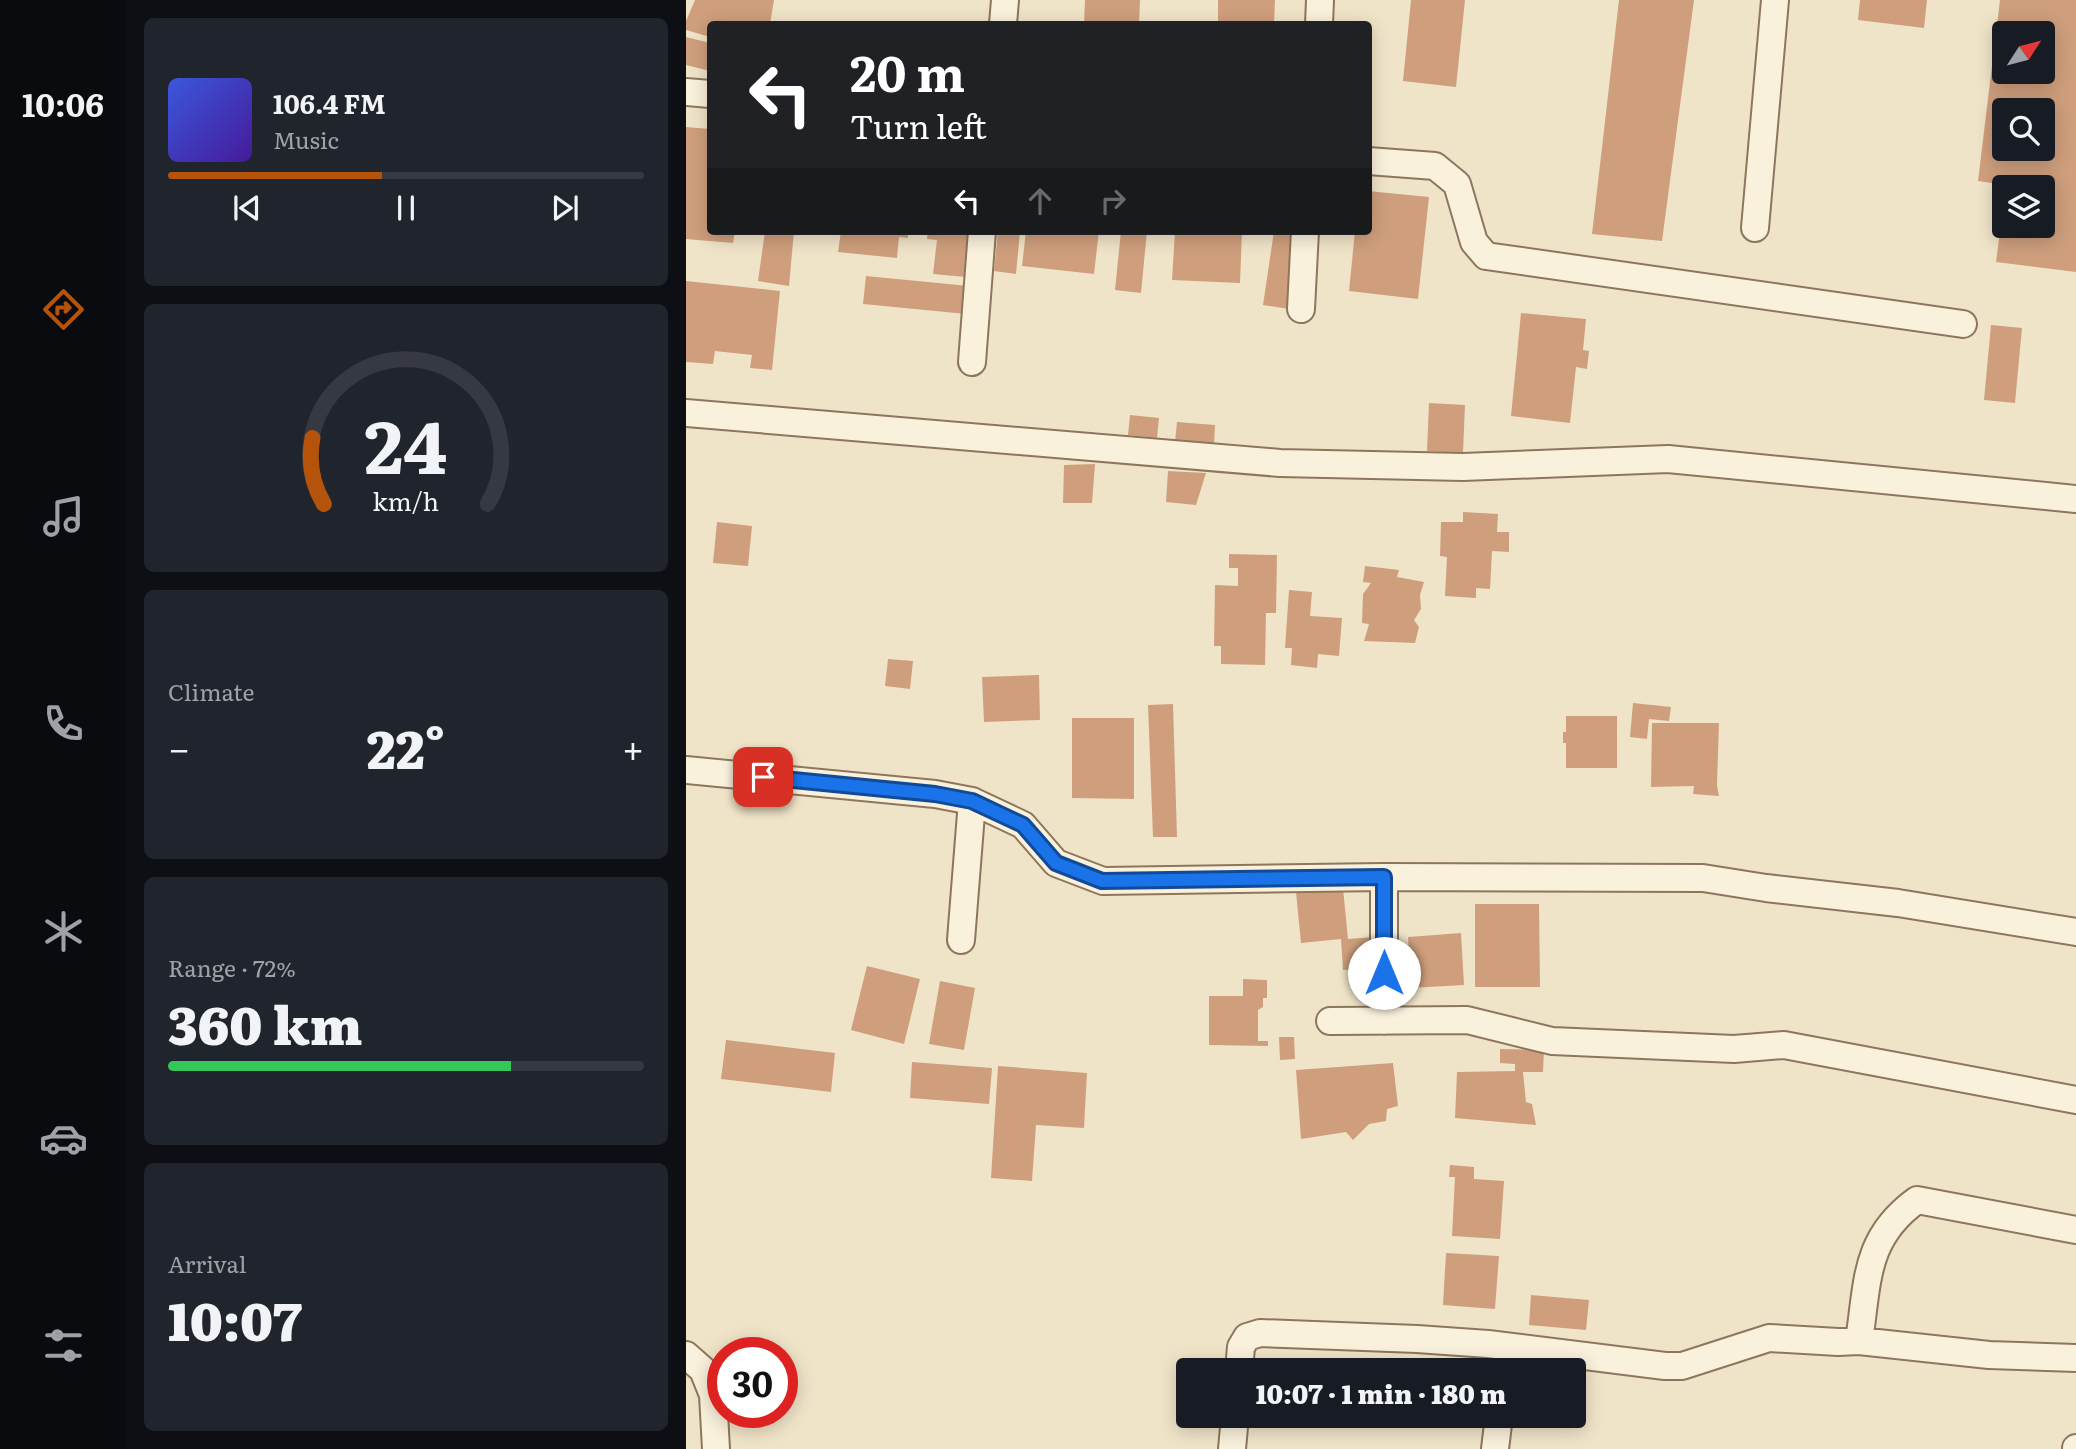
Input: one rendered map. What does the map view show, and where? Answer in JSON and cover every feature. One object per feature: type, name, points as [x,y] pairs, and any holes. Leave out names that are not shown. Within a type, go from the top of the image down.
[{"type":"street","points":[[1003,21],[1005,0]]},
{"type":"street","points":[[1319,21],[1320,0]]},
{"type":"street","points":[[1755,228],[1775,0]]},
{"type":"street","points":[[686,92],[707,94]]},
{"type":"street","points":[[1372,161],[1435,166],[1457,184],[1474,242],[1486,256],[1964,324]]},
{"type":"street","points":[[972,362],[982,235]]},
{"type":"street","points":[[1301,309],[1306,235]]},
{"type":"street","points":[[686,413],[1280,463],[1462,467],[1668,459],[2076,499]]},
{"type":"street","points":[[686,770],[935,794],[972,801],[1023,825],[1056,863],[1102,881],[1384,877],[1703,878],[1898,903],[2076,932]]},
{"type":"street","points":[[961,940],[972,801]]},
{"type":"street","points":[[1384,877],[1384,1021]]},
{"type":"street","points":[[1331,1021],[1467,1020],[1552,1041],[1734,1049],[1784,1045],[2076,1100]]},
{"type":"street","points":[[1859,1341],[1870,1268],[1880,1238],[1897,1214],[1917,1200],[2076,1230]]},
{"type":"street","points":[[1240,1358],[1241,1347],[1247,1337],[1260,1333],[1417,1339],[1504,1358]]},
{"type":"street","points":[[1586,1360],[1682,1366],[1769,1338],[1859,1341],[1989,1355],[2076,1358]]},
{"type":"street","points":[[686,1355],[703,1370],[713,1395],[716,1449]]},
{"type":"street","points":[[1232,1449],[1234,1428]]},
{"type":"street","points":[[1495,1449],[1498,1428]]},
{"type":"building","points":[[695,0],[774,0],[770,21],[707,21],[707,36],[686,30],[686,21]]},
{"type":"building","points":[[1085,0],[1140,0],[1139,21],[1084,21]]},
{"type":"building","points":[[1218,0],[1275,0],[1274,21],[1218,21]]},
{"type":"building","points":[[1411,0],[1465,0],[1456,87],[1403,81]]},
{"type":"building","points":[[1619,0],[1694,0],[1662,241],[1592,234]]},
{"type":"building","points":[[1860,0],[1927,0],[1924,28],[1858,20]]},
{"type":"building","points":[[2000,0],[2076,0],[2076,272],[1996,262],[1999,238],[2055,238],[2055,175],[1992,175],[1992,183],[1978,181],[1992,66],[1992,84],[2055,84],[2055,21],[1997,21]]},
{"type":"building","points":[[686,37],[707,42],[707,70],[686,65]]},
{"type":"building","points":[[686,127],[707,129],[707,235],[734,235],[733,243],[686,239]]},
{"type":"building","points":[[1372,191],[1429,197],[1418,299],[1349,291],[1355,235],[1372,235]]},
{"type":"building","points":[[764,235],[794,235],[789,286],[758,281]]},
{"type":"building","points":[[840,235],[908,235],[908,238],[899,237],[897,258],[838,252]]},
{"type":"building","points":[[928,235],[980,235],[976,278],[933,274],[937,240],[927,239]]},
{"type":"building","points":[[998,235],[1020,235],[1016,274],[994,271]]},
{"type":"building","points":[[1026,235],[1099,235],[1094,274],[1022,266]]},
{"type":"building","points":[[1121,235],[1147,235],[1141,293],[1115,290]]},
{"type":"building","points":[[1175,235],[1242,235],[1240,283],[1172,280]]},
{"type":"building","points":[[1273,235],[1299,235],[1289,309],[1263,305]]},
{"type":"building","points":[[866,276],[969,286],[966,314],[863,304]]},
{"type":"building","points":[[686,281],[780,291],[772,370],[750,368],[752,355],[715,351],[713,364],[686,362]]},
{"type":"building","points":[[1521,313],[1586,319],[1583,350],[1589,351],[1587,369],[1576,367],[1570,423],[1511,416]]},
{"type":"building","points":[[1991,325],[2022,328],[2015,403],[1984,400]]},
{"type":"building","points":[[1429,403],[1465,405],[1463,453],[1427,451]]},
{"type":"building","points":[[1130,415],[1159,418],[1157,438],[1128,435]]},
{"type":"building","points":[[1177,422],[1215,425],[1214,445],[1175,442]]},
{"type":"building","points":[[1095,464],[1092,503],[1063,503],[1064,465]]},
{"type":"building","points":[[1168,471],[1206,473],[1196,505],[1166,502]]},
{"type":"building","points":[[1463,512],[1498,514],[1497,532],[1509,532],[1509,552],[1492,551],[1490,589],[1476,588],[1476,598],[1445,596],[1447,557],[1440,556],[1441,522],[1463,522]]},
{"type":"building","points":[[717,522],[752,526],[748,566],[713,563]]},
{"type":"building","points":[[1229,554],[1277,555],[1276,613],[1266,613],[1265,665],[1221,664],[1221,646],[1214,646],[1215,585],[1238,586],[1238,568],[1229,568]]},
{"type":"building","points":[[1365,566],[1399,570],[1397,577],[1424,582],[1420,595],[1421,609],[1414,620],[1419,627],[1415,643],[1364,641],[1369,624],[1362,623],[1363,594],[1371,583],[1363,582]]},
{"type":"building","points":[[1289,590],[1312,592],[1310,616],[1342,618],[1339,656],[1318,654],[1317,668],[1291,665],[1292,648],[1285,648]]},
{"type":"building","points":[[888,659],[913,661],[910,689],[885,686]]},
{"type":"building","points":[[1039,675],[1040,720],[984,722],[982,677]]},
{"type":"building","points":[[1633,703],[1671,707],[1669,721],[1649,719],[1647,739],[1630,737]]},
{"type":"building","points":[[1173,704],[1177,837],[1153,837],[1148,705]]},
{"type":"building","points":[[1566,716],[1617,716],[1617,768],[1566,768],[1563,732],[1566,732]]},
{"type":"building","points":[[1072,718],[1134,718],[1134,799],[1072,798]]},
{"type":"building","points":[[1652,723],[1719,723],[1719,796],[1693,794],[1694,786],[1651,787]]},
{"type":"building","points":[[1343,888],[1348,939],[1374,937],[1376,968],[1343,970],[1341,939],[1301,943],[1296,892]]},
{"type":"building","points":[[1475,904],[1539,904],[1540,987],[1475,987]]},
{"type":"building","points":[[1461,933],[1464,985],[1411,988],[1408,937]]},
{"type":"building","points":[[867,966],[920,979],[904,1044],[851,1030]]},
{"type":"building","points":[[1243,979],[1267,980],[1267,998],[1263,998],[1263,1007],[1258,1010],[1258,1041],[1268,1041],[1268,1046],[1209,1045],[1209,996],[1243,996]]},
{"type":"building","points":[[940,981],[975,988],[964,1050],[929,1044]]},
{"type":"building","points":[[1279,1037],[1294,1037],[1295,1059],[1280,1060]]},
{"type":"building","points":[[726,1040],[835,1053],[831,1092],[721,1079]]},
{"type":"building","points":[[1500,1049],[1544,1050],[1543,1072],[1523,1072],[1526,1102],[1532,1104],[1536,1125],[1455,1118],[1457,1072],[1515,1071],[1515,1064],[1500,1063]]},
{"type":"building","points":[[912,1062],[992,1068],[989,1104],[910,1098]]},
{"type":"building","points":[[1393,1063],[1398,1106],[1387,1109],[1386,1121],[1369,1124],[1353,1140],[1346,1132],[1301,1139],[1296,1070]]},
{"type":"building","points":[[998,1066],[1087,1073],[1084,1128],[1036,1125],[1032,1181],[991,1178]]},
{"type":"building","points":[[1450,1165],[1474,1167],[1474,1179],[1504,1181],[1500,1239],[1452,1236],[1455,1177],[1449,1177]]},
{"type":"building","points":[[1446,1253],[1499,1256],[1495,1309],[1443,1305]]},
{"type":"building","points":[[1531,1295],[1589,1300],[1586,1330],[1529,1325]]},
{"type":"route","points":[[763,777],[935,794],[972,801],[1023,825],[1056,863],[1102,881],[1384,877],[1384,973]]}]
